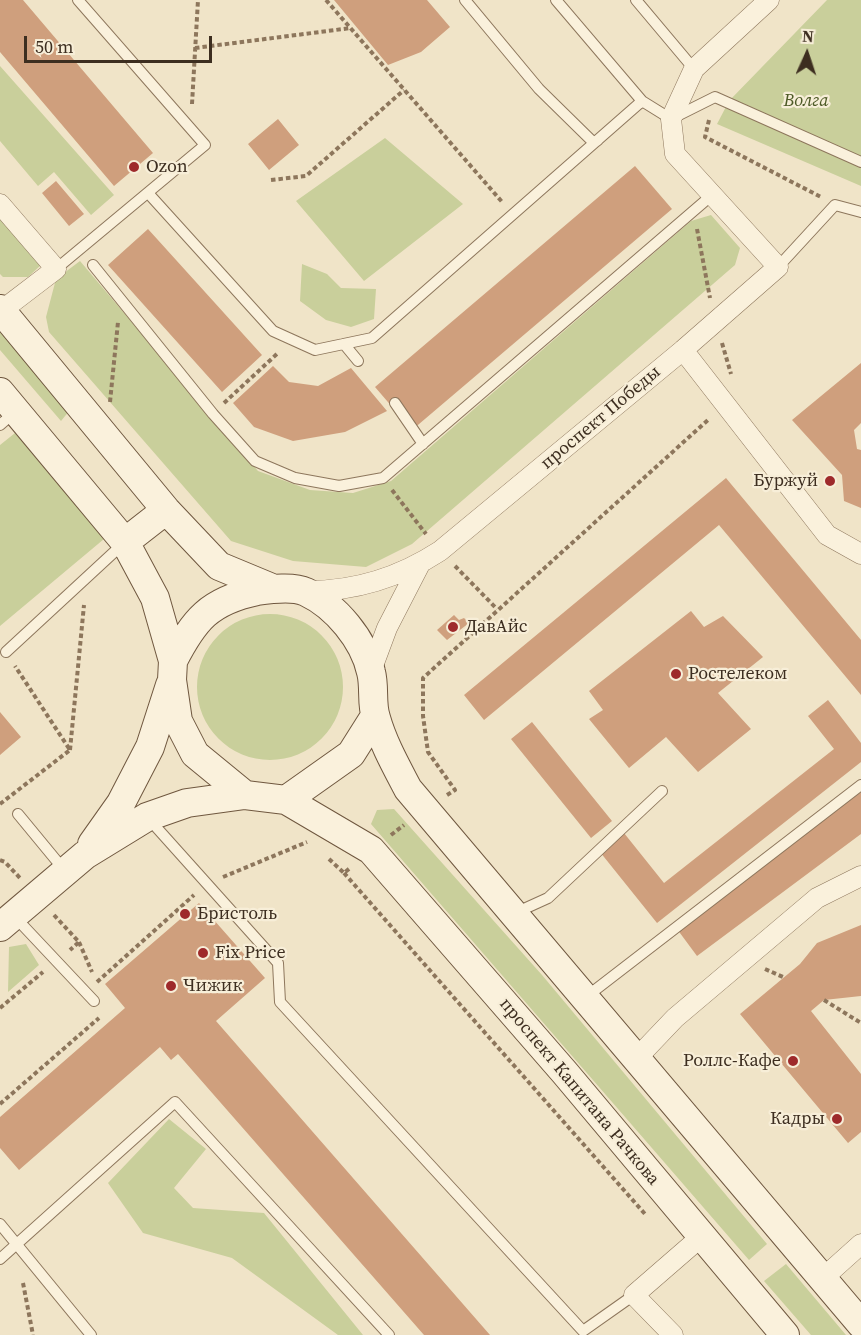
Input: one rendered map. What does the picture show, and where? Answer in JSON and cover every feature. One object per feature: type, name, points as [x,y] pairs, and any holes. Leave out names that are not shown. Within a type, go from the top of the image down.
[{"type":"street","points":[[769,0],[694,69],[671,119],[675,154],[778,267]]},
{"type":"street","points":[[0,204],[56,269],[1,310],[166,510],[219,566],[272,588]]},
{"type":"street","name":"проспект Победы","points":[[305,591],[348,589],[382,580],[420,564],[440,551],[778,267]]},
{"type":"street","points":[[682,350],[827,535],[861,554]]},
{"type":"street","points":[[5,409],[125,542],[155,598],[172,670],[178,721],[195,754],[245,795]]},
{"type":"street","points":[[125,542],[166,510]]},
{"type":"street","points":[[371,671],[387,628],[420,564]]},
{"type":"street","points":[[75,863],[121,803],[150,747],[172,670],[184,639],[205,611],[238,595],[272,588],[305,591],[336,611],[360,645],[371,671],[375,716],[389,752],[408,789],[861,1324]]},
{"type":"street","points":[[7,921],[75,863],[147,817],[187,803],[245,795],[286,800],[351,754],[375,716]]},
{"type":"street","name":"проспект Капитана Рачкова","points":[[286,800],[371,850],[565,1073],[785,1335]]},
{"type":"street","points":[[636,1059],[675,1018],[817,898],[861,876]]},
{"type":"street","points":[[673,1335],[634,1295],[702,1236]]},
{"type":"street","points":[[822,1279],[861,1244]]},
{"type":"lane","points":[[56,269],[205,145],[78,0]]},
{"type":"lane","points":[[465,0],[539,89],[594,143]]},
{"type":"lane","points":[[556,0],[642,101],[671,119],[715,97],[729,101],[861,162]]},
{"type":"lane","points":[[636,0],[694,69]]},
{"type":"lane","points":[[148,192],[273,331],[315,350],[372,338],[642,101]]},
{"type":"lane","points":[[93,265],[213,414],[255,461],[295,478],[339,486],[383,478],[712,195]]},
{"type":"lane","points":[[778,267],[835,205],[861,212]]},
{"type":"lane","points":[[344,344],[358,361]]},
{"type":"lane","points":[[394,403],[423,444]]},
{"type":"lane","points":[[6,652],[125,542]]},
{"type":"lane","points":[[584,998],[861,785]]},
{"type":"lane","points":[[512,914],[548,898],[662,791]]},
{"type":"lane","points":[[18,814],[75,863]]},
{"type":"lane","points":[[147,817],[278,963],[280,1002],[581,1333],[634,1295]]},
{"type":"lane","points":[[7,921],[94,1001]]},
{"type":"lane","points":[[0,1259],[175,1102],[389,1335]]},
{"type":"lane","points":[[0,1224],[91,1335]]},
{"type":"path","points":[[191,129],[198,0]]},
{"type":"path","points":[[326,0],[514,215]]},
{"type":"path","points":[[195,48],[351,28]]},
{"type":"path","points":[[271,180],[306,176],[404,90]]},
{"type":"path","points":[[428,752],[423,716],[423,678],[725,403],[735,390],[715,322],[693,211]]},
{"type":"path","points":[[213,414],[292,340]]},
{"type":"path","points":[[0,804],[70,750],[6,652]]},
{"type":"path","points":[[344,873],[650,1220]]},
{"type":"path","points":[[79,942],[97,981]]},
{"type":"path","points":[[824,1000],[861,1023]]},
{"type":"path","points":[[16,1244],[33,1335]]},
{"type":"green space","name":"Волга","points":[[827,0],[861,0],[861,186],[717,124],[729,101]]},
{"type":"green space","points":[[0,66],[114,195],[91,215],[54,172],[38,186],[0,141]]},
{"type":"green space","points":[[385,138],[463,204],[364,281],[296,201]]},
{"type":"green space","points":[[711,215],[740,248],[735,265],[412,544],[366,567],[293,561],[231,541],[49,332],[46,317],[56,279],[80,261],[258,471],[310,490],[353,493],[391,481],[691,221]]},
{"type":"green space","points":[[0,217],[41,265],[28,277],[3,277],[0,274]]},
{"type":"green space","points":[[302,264],[327,274],[341,288],[376,289],[374,319],[351,327],[326,320],[300,301]]},
{"type":"green space","points":[[0,329],[70,410],[61,421],[0,350]]},
{"type":"green space","points":[[15,433],[104,539],[0,626],[0,445]]},
{"type":"green space","points":[[270,614],[298,619],[322,635],[338,659],[343,687],[338,715],[322,739],[298,755],[270,760],[242,755],[218,739],[202,715],[197,687],[202,659],[218,635],[242,619]]},
{"type":"green space","points":[[394,809],[542,975],[767,1244],[749,1260],[371,824],[377,810]]},
{"type":"green space","points":[[26,944],[39,965],[8,992],[9,947]]},
{"type":"green space","points":[[169,1119],[206,1149],[174,1188],[193,1208],[264,1213],[363,1335],[338,1335],[232,1258],[143,1233],[108,1183]]},
{"type":"green space","points":[[786,1264],[846,1335],[811,1335],[764,1281]]},
{"type":"building","points":[[0,0],[23,0],[153,153],[114,186],[0,52]]},
{"type":"building","points":[[334,0],[427,0],[450,27],[421,52],[388,65]]},
{"type":"building","points":[[278,119],[299,145],[269,170],[248,144]]},
{"type":"building","points":[[635,166],[672,209],[412,430],[375,387]]},
{"type":"building","points":[[56,181],[84,214],[69,226],[42,193]]},
{"type":"building","points":[[148,229],[262,355],[222,392],[108,265]]},
{"type":"building","points":[[861,363],[861,423],[854,430],[857,449],[861,450],[861,508],[844,501],[842,475],[792,420]]},
{"type":"building","points":[[273,366],[289,382],[318,386],[351,368],[387,411],[345,432],[293,441],[254,427],[233,403]]},
{"type":"building","points":[[726,478],[861,640],[861,695],[719,525],[484,720],[464,695]]},
{"type":"building","name":"Ростелеком","points":[[691,611],[704,627],[723,616],[763,657],[718,693],[751,729],[698,772],[666,737],[629,768],[589,719],[603,710],[589,691]]},
{"type":"building","name":"ДавАйс","points":[[454,615],[459,620],[464,618],[469,623],[447,640],[437,630]]},
{"type":"building","points":[[828,700],[861,743],[861,762],[657,923],[600,852],[624,833],[664,883],[834,749],[808,716]]},
{"type":"building","points":[[0,712],[21,737],[0,755]]},
{"type":"building","points":[[532,722],[612,821],[591,838],[511,739]]},
{"type":"building","points":[[861,792],[861,834],[697,956],[677,929]]},
{"type":"building","points":[[199,903],[265,978],[216,1021],[490,1335],[424,1335],[178,1054],[171,1060],[160,1047],[19,1170],[0,1148],[0,1117],[125,1008],[105,984]]},
{"type":"building","points":[[861,925],[861,996],[824,1000],[811,1011],[861,1074],[861,1132],[848,1143],[740,1014],[800,964],[817,943]]},
{"type":"place","name":"Ozon","points":[[134,167]]},
{"type":"place","name":"Буржуй","points":[[830,481]]},
{"type":"place","name":"ДавАйс","points":[[453,627]]},
{"type":"place","name":"Ростелеком","points":[[676,674]]},
{"type":"place","name":"Бристоль","points":[[185,914]]},
{"type":"place","name":"Fix Price","points":[[203,953]]},
{"type":"place","name":"Чижик","points":[[171,986]]},
{"type":"place","name":"Роллс-Кафе","points":[[793,1061]]},
{"type":"place","name":"Кадры","points":[[837,1119]]}]
